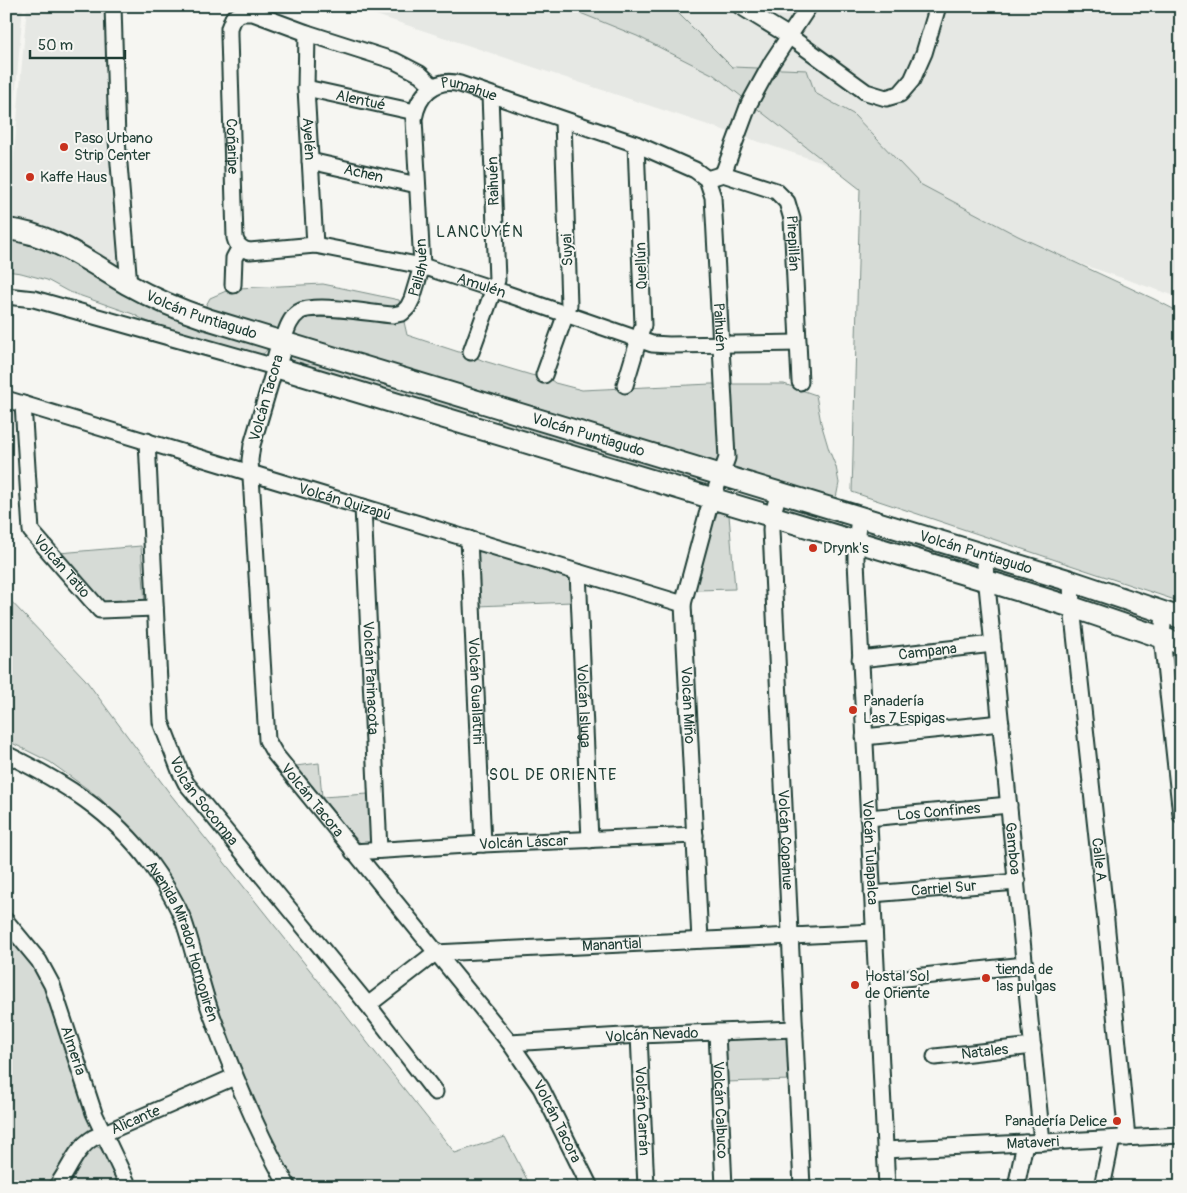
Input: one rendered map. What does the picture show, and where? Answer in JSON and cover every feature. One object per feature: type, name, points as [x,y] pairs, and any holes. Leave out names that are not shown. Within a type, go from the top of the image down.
[{"type":"main road","name":"Volcán Puntiagudo","points":[[6,229],[22,231],[50,240],[129,285],[193,314],[282,343],[1071,581],[1172,616]]},
{"type":"main road","name":"Volcán Tacora","points":[[275,367],[282,343]]},
{"type":"main road","name":"Volcán Puntiagudo","points":[[275,367],[987,581],[1172,640]]},
{"type":"main road","points":[[481,428],[489,405]]},
{"type":"street","points":[[113,6],[117,140],[129,285]]},
{"type":"street","points":[[740,6],[789,36],[866,92],[886,98],[900,94],[912,80],[924,53],[938,6]]},
{"type":"street","points":[[707,179],[723,174],[757,87],[809,6]]},
{"type":"street","name":"Pumahue","points":[[230,12],[253,13],[404,65],[420,74],[433,86],[440,83],[455,82],[636,144],[695,170],[707,179]]},
{"type":"street","name":"Coñaripe","points":[[230,12],[229,55],[235,238],[240,247],[234,258],[233,285]]},
{"type":"street","name":"Ayelén","points":[[307,33],[306,88],[315,245]]},
{"type":"street","name":"Pailahuén","points":[[282,343],[291,320],[306,309],[324,308],[393,315],[405,311],[412,299],[422,266],[413,125],[415,112],[422,97],[433,86]]},
{"type":"street","name":"Alentué","points":[[306,88],[415,112]]},
{"type":"street","name":"Raihuén","points":[[471,352],[497,280],[490,95]]},
{"type":"street","name":"Suyai","points":[[544,375],[569,305],[562,120]]},
{"type":"street","name":"Quellún","points":[[625,385],[643,325],[636,144]]},
{"type":"street","name":"Achen","points":[[310,161],[417,185]]},
{"type":"street","name":"Pirepillán","points":[[723,174],[776,191],[787,202],[792,219],[800,382]]},
{"type":"street","name":"Paihuén","points":[[707,179],[713,197],[727,450],[726,464],[722,475]]},
{"type":"street","name":"Amulén","points":[[240,247],[250,251],[315,245],[422,266],[652,344],[669,346],[720,344]]},
{"type":"street","name":"Volcán Puntiagudo","points":[[6,296],[34,299],[275,367]]},
{"type":"street","points":[[720,344],[798,343]]},
{"type":"street","name":"Volcán Tacora","points":[[275,367],[252,445],[250,460],[267,740],[353,852],[510,1043],[541,1088],[590,1187]]},
{"type":"street","name":"Volcán Quizapú","points":[[6,399],[683,604]]},
{"type":"street","name":"Volcán Tatio","points":[[24,404],[31,530],[100,610],[155,608]]},
{"type":"street","name":"Volcán Socompa","points":[[147,441],[161,722],[180,771],[186,783],[368,1005],[436,1092]]},
{"type":"street","name":"Volcán Miño","points":[[700,940],[683,604],[713,498],[722,475]]},
{"type":"street","name":"Volcán Copahue","points":[[779,492],[772,517],[771,530],[802,1187]]},
{"type":"street","name":"Volcán Parinacota","points":[[362,506],[380,850]]},
{"type":"street","name":"Volcán Tulapalca","points":[[859,518],[856,542],[860,659],[887,1187]]},
{"type":"street","name":"Volcán Guallatriri","points":[[469,539],[484,844]]},
{"type":"street","name":"Gamboa","points":[[984,555],[1042,1142]]},
{"type":"street","name":"Volcán Isluga","points":[[578,572],[590,840]]},
{"type":"street","name":"Calle A","points":[[1071,581],[1072,607],[1106,920],[1119,1138],[1102,1187]]},
{"type":"street","points":[[1172,616],[1181,815]]},
{"type":"street","name":"Campana","points":[[860,659],[993,644]]},
{"type":"street","points":[[864,737],[1001,723]]},
{"type":"street","name":"Avenida Mirador Hornopirén","points":[[6,754],[46,773],[91,803],[121,829],[149,861],[174,900],[184,922],[210,1010],[234,1077],[288,1187]]},
{"type":"street","name":"Los Confines","points":[[868,818],[1009,804]]},
{"type":"street","name":"Volcán Láscar","points":[[353,852],[484,844],[695,836]]},
{"type":"street","name":"Carriel Sur","points":[[872,894],[1017,882]]},
{"type":"street","name":"Almería","points":[[6,921],[39,961],[52,985],[88,1097],[129,1187]]},
{"type":"street","name":"Manantial","points":[[435,952],[874,932]]},
{"type":"street","points":[[368,1005],[435,952]]},
{"type":"street","points":[[876,981],[1025,965]]},
{"type":"street","name":"Volcán Nevado","points":[[510,1043],[639,1035],[795,1029]]},
{"type":"street","name":"Volcán Calbuco","points":[[717,1032],[724,1187]]},
{"type":"street","name":"Volcán Carrán","points":[[639,1035],[646,1187]]},
{"type":"street","name":"Natales","points":[[935,1057],[1033,1046]]},
{"type":"street","name":"Alicante","points":[[56,1187],[70,1168],[80,1148],[86,1142],[103,1132],[234,1077]]},
{"type":"street","name":"Mataveri","points":[[885,1150],[1181,1135]]},
{"type":"street","points":[[1016,1187],[1025,1143]]},
{"type":"shaded area","points":[[6,6],[23,6],[6,206]]},
{"type":"shaded area","points":[[27,6],[93,6],[101,10],[108,23],[121,258],[116,264],[109,265],[62,235],[8,223]]},
{"type":"shaded area","points":[[349,6],[1181,6],[1181,298],[860,189],[848,175],[820,162]]},
{"type":"shaded area","points":[[563,6],[671,6],[732,67],[807,70],[815,93],[853,114],[920,184],[1018,236],[1181,313],[1181,602],[852,492],[860,189],[714,75],[637,36]]},
{"type":"shaded area","points":[[6,235],[18,237],[267,347],[267,350],[260,355],[156,325],[133,314],[67,291],[47,280],[6,271]]},
{"type":"shaded area","points":[[323,284],[399,300],[407,335],[484,361],[582,390],[711,384],[784,384],[816,395],[821,423],[836,467],[839,483],[835,503],[203,311],[210,298],[238,288]]},
{"type":"shaded area","points":[[292,353],[472,408],[475,413],[472,417],[289,361],[289,356]]},
{"type":"shaded area","points":[[501,416],[707,481],[704,487],[497,424],[498,418]]},
{"type":"shaded area","points":[[782,502],[841,520],[840,528],[782,513],[780,504]]},
{"type":"shaded area","points":[[715,510],[728,513],[729,515],[735,589],[696,590],[694,586]]},
{"type":"shaded area","points":[[874,531],[976,562],[974,568],[871,536]]},
{"type":"shaded area","points":[[141,546],[145,604],[107,607],[59,553]]},
{"type":"shaded area","points":[[483,550],[566,576],[570,581],[572,602],[478,606],[477,553]]},
{"type":"shaded area","points":[[995,567],[1063,588],[1064,592],[1062,596],[995,577],[992,572]]},
{"type":"shaded area","points":[[1082,594],[1152,618],[1150,623],[1080,600]]},
{"type":"shaded area","points":[[6,596],[85,679],[171,795],[455,1153],[505,1137],[531,1187],[296,1187],[244,1083],[206,970],[196,930],[166,870],[145,844],[100,798],[50,762],[6,740]]},
{"type":"shaded area","points":[[319,763],[322,797],[368,794],[371,840],[368,843],[361,843],[357,840],[296,766]]},
{"type":"shaded area","points":[[6,932],[34,966],[46,989],[79,1091],[93,1127],[77,1142],[47,1187],[6,1187]]},
{"type":"shaded area","points":[[780,1036],[786,1038],[789,1043],[791,1080],[726,1082],[725,1039]]},
{"type":"shaded area","points":[[95,1146],[103,1152],[120,1187],[64,1187],[88,1151]]},
{"type":"place","name":"Paso Urbano Strip Center","points":[[64,147]]},
{"type":"place","name":"Kaffe Haus","points":[[30,177]]},
{"type":"place","name":"Drynk's","points":[[813,548]]},
{"type":"place","name":"Panadería Las 7 Espigas","points":[[853,710]]},
{"type":"place","name":"tienda de las pulgas","points":[[986,978]]},
{"type":"place","name":"Hostal Sol de Oriente","points":[[855,985]]},
{"type":"place","name":"Panadería Delice","points":[[1117,1121]]},
{"type":"district","name":"LANCUYÉN","points":[[480,231]]},
{"type":"district","name":"SOL DE ORIENTE","points":[[553,774]]}]
